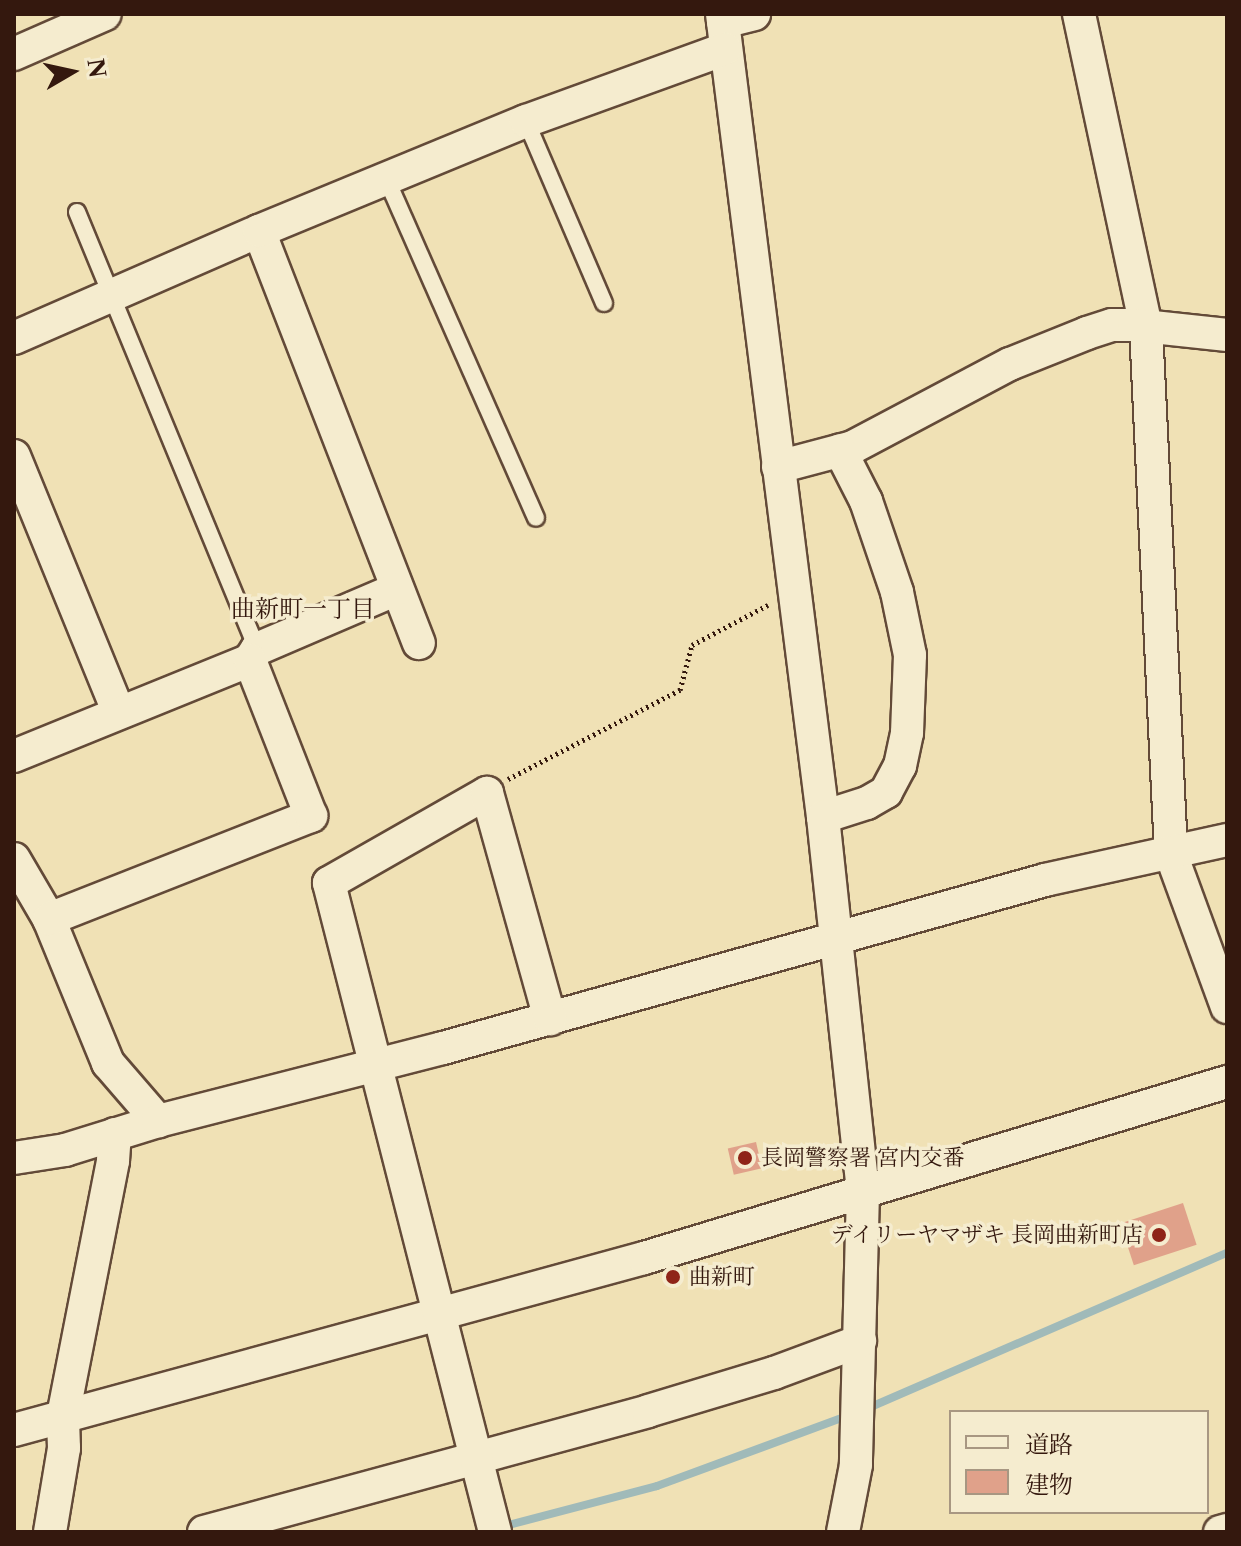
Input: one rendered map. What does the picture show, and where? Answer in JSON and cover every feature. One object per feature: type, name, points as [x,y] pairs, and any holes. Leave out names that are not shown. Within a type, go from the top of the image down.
[{"type":"street","points":[[14,54],[105,14]]},
{"type":"street","points":[[14,338],[259,231],[526,121],[754,14]]},
{"type":"street","points":[[1079,14],[1146,327],[1171,854],[1227,1007]]},
{"type":"street","points":[[723,28],[823,817],[863,1192],[856,1465],[843,1532]]},
{"type":"street","points":[[259,231],[419,643]]},
{"type":"street","points":[[778,467],[840,450],[1062,340],[1112,325],[1227,335]]},
{"type":"street","points":[[823,817],[867,803],[886,792],[900,766],[907,733],[910,655],[897,592],[866,501],[840,450]]},
{"type":"street","points":[[14,456],[118,711]]},
{"type":"street","points":[[14,756],[397,589]]},
{"type":"street","points":[[49,919],[311,816],[253,654]]},
{"type":"street","points":[[495,1532],[329,883],[487,793],[550,1019]]},
{"type":"street","points":[[14,1158],[65,1150],[158,1121],[550,1019],[1045,880],[1227,840]]},
{"type":"street","points":[[18,877],[49,919],[108,1063],[158,1121]]},
{"type":"street","points":[[14,1430],[644,1258],[1227,1082]]},
{"type":"street","points":[[50,1532],[64,1448],[63,1416],[115,1134]]},
{"type":"street","points":[[204,1532],[476,1460],[774,1373],[860,1341]]},
{"type":"street","points":[[1220,1532],[1227,1530]]},
{"type":"lane","points":[[526,121],[604,303]]},
{"type":"lane","points":[[387,180],[536,518]]},
{"type":"lane","points":[[77,212],[253,654]]},
{"type":"path","points":[[487,793],[680,690],[692,645],[793,592]]},
{"type":"building","name":"長岡警察署 宮内交番","points":[[756,1142],[762,1168],[734,1175],[728,1149]]},
{"type":"building","name":"デイリーヤマザキ 長岡曲新町店","points":[[1183,1203],[1197,1245],[1134,1265],[1120,1223]]},
{"type":"waterway","points":[[866,1409],[1227,1253]]},
{"type":"waterway","points":[[501,1527],[657,1486],[850,1415]]},
{"type":"place","name":"長岡警察署 宮内交番","points":[[745,1158]]},
{"type":"place","name":"デイリーヤマザキ 長岡曲新町店","points":[[1159,1235]]},
{"type":"place","name":"曲新町","points":[[673,1277]]},
{"type":"district","name":"曲新町一丁目","points":[[303,609]]}]
